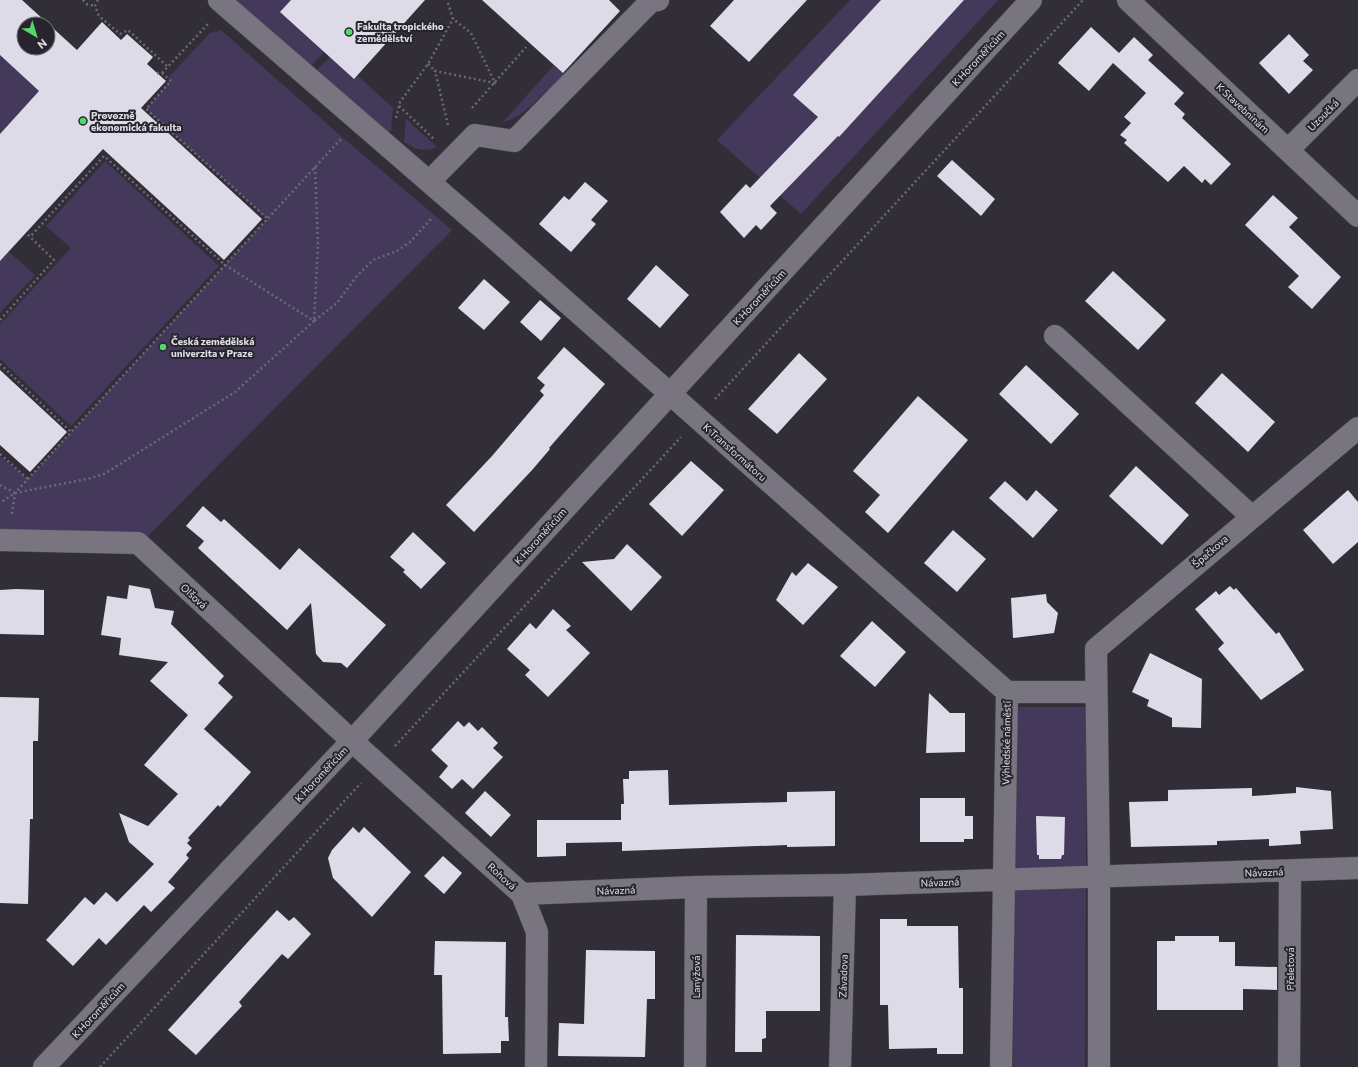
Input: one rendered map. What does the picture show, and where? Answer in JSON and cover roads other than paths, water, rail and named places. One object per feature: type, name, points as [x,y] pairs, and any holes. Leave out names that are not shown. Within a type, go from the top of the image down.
[{"type":"street","name":"K Transformátoru","points":[[219,0],[670,394],[691,425],[1007,692]]},
{"type":"street","points":[[429,182],[476,135],[514,141],[651,1],[658,0]]},
{"type":"street","name":"K Horoměřicům","points":[[44,1067],[352,741],[1031,0]]},
{"type":"street","name":"K Stavebninám","points":[[1128,0],[1358,216]]},
{"type":"street","name":"Uzoučká","points":[[1288,150],[1358,80]]},
{"type":"street","points":[[1055,336],[1251,516]]},
{"type":"street","name":"Špačkova","points":[[1096,692],[1096,649],[1251,516],[1358,428]]},
{"type":"street","name":"Olšová","points":[[4,540],[138,544],[352,741]]},
{"type":"street","name":"Výhledské náměstí","points":[[1001,1067],[1007,692],[1096,692]]},
{"type":"street","points":[[1096,692],[1099,876],[1099,1067]]},
{"type":"street","name":"Rohová","points":[[352,741],[522,894],[537,932],[536,1067]]},
{"type":"street","name":"Návazná","points":[[522,894],[696,887],[845,885],[1358,868]]},
{"type":"street","name":"Přeletová","points":[[1289,1067],[1290,871]]},
{"type":"street","name":"Závadova","points":[[840,1067],[845,885]]},
{"type":"street","name":"Lanýžová","points":[[695,1067],[696,887]]},
{"type":"place","name":"Fakulta tropického zemědělství","points":[[349,32]]},
{"type":"place","name":"Provozně ekonomická fakulta","points":[[83,121]]},
{"type":"place","name":"Česká zemědělská univerzita v Praze","points":[[163,347]]}]
